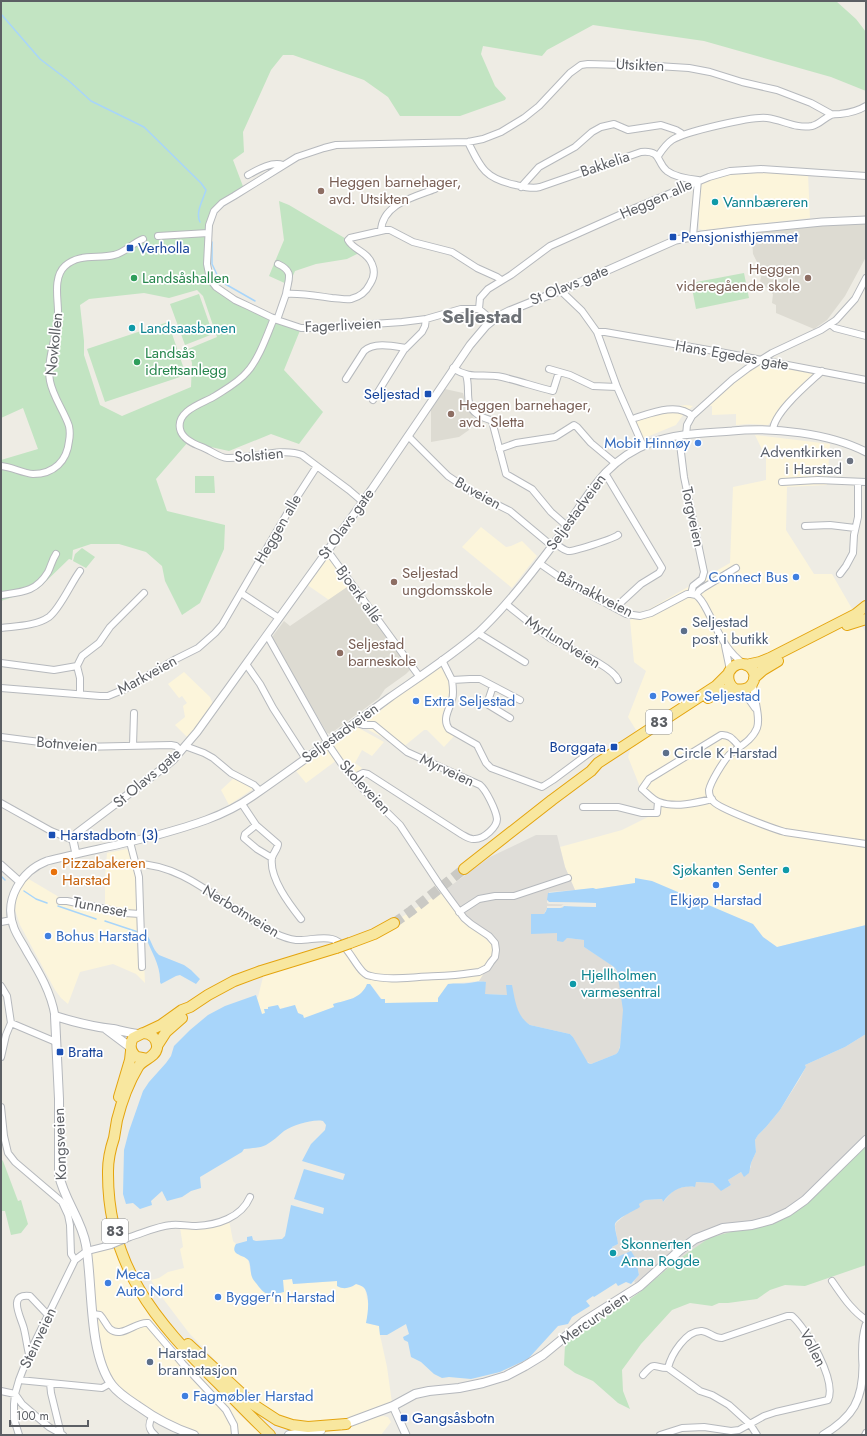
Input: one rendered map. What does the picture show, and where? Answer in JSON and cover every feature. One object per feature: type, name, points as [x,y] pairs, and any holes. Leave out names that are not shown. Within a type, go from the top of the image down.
[{"type":"highway","name":"83","points":[[464,869],[591,771],[598,763],[716,686],[735,665],[760,662],[770,658],[856,614],[866,606]]},
{"type":"highway","name":"83","points":[[591,771],[601,768],[713,695],[737,689],[746,689],[769,666],[851,623],[866,619]]},
{"type":"highway","points":[[745,664],[752,671],[754,680]]},
{"type":"highway","points":[[729,672],[729,683],[737,689]]},
{"type":"highway","name":"83","points":[[268,1433],[176,1340],[142,1295],[126,1266],[121,1253],[111,1214],[108,1179],[112,1122],[130,1060],[133,1038],[161,1025],[182,1010],[190,1007],[217,990],[248,975],[344,947],[394,924]]},
{"type":"highway","name":"83","points":[[110,1146],[114,1139],[118,1118],[133,1077],[140,1064],[155,1053],[157,1046],[166,1032],[186,1015],[190,1007]]},
{"type":"highway","points":[[141,1033],[150,1034],[153,1036],[157,1046]]},
{"type":"highway","points":[[131,1049],[137,1057],[147,1059]]},
{"type":"highway","name":"83","points":[[151,1308],[166,1320],[176,1332],[249,1400],[269,1416],[286,1424],[299,1426],[314,1427],[346,1424]]},
{"type":"main road","points":[[55,1016],[106,1029],[141,1033]]},
{"type":"main road","name":"Kongsveien","points":[[55,1016],[59,1099],[59,1175],[62,1186],[83,1232],[87,1251],[95,1333],[101,1363],[111,1384],[123,1396],[152,1417]]},
{"type":"main road","points":[[56,1028],[74,1022]]},
{"type":"main road","points":[[106,1029],[131,1049]]},
{"type":"main road","name":"Mercurveien","points":[[289,1435],[346,1424],[393,1406],[415,1394],[483,1384],[506,1376],[543,1355],[584,1322],[640,1286],[680,1250],[695,1239],[723,1228],[757,1224],[771,1220],[788,1212],[805,1200],[866,1140]]},
{"type":"main road","points":[[152,1417],[179,1430],[194,1435]]},
{"type":"street","name":"Utsikten","points":[[468,142],[495,135],[524,118],[539,106],[570,73],[581,65],[588,64],[665,66],[710,72],[742,82],[784,92],[811,103],[831,114]]},
{"type":"street","points":[[693,236],[698,180],[668,172],[664,168],[658,156],[672,140],[682,135],[730,123],[759,118],[768,118],[797,126],[809,126],[818,124],[831,114],[854,112],[866,106]]},
{"type":"street","points":[[521,186],[539,167],[575,147],[592,132],[601,127],[614,124],[624,129],[634,130],[661,125],[681,132],[682,135]]},
{"type":"street","name":"Fagerliveien","points":[[468,142],[336,146],[311,152],[283,165],[222,203],[214,211],[208,233],[207,270],[210,279],[216,287],[235,300],[292,326],[309,329],[402,322],[426,319],[461,309],[479,309]]},
{"type":"street","name":"Bakkelia","points":[[468,142],[478,161],[489,176],[502,182],[529,188],[540,187],[641,152],[649,152],[658,156]]},
{"type":"street","name":"Fagerliveien","points":[[248,175],[268,166],[276,164],[283,165]]},
{"type":"street","name":"Heggen alle","points":[[479,309],[480,298],[483,294],[550,246],[698,180],[730,172],[762,169],[866,176]]},
{"type":"street","points":[[381,231],[382,220],[390,210],[401,202],[435,189]]},
{"type":"street","name":"St Olavs gate","points":[[73,840],[77,833],[167,765],[183,748],[213,710],[363,502],[453,368],[475,338],[492,320],[515,308],[663,245],[693,236],[794,225],[866,220]]},
{"type":"street","points":[[286,294],[293,293],[346,299],[356,297],[367,290],[374,274],[372,264],[367,255],[350,244],[348,240],[350,238],[390,230],[414,242],[452,252],[477,268],[501,280]]},
{"type":"street","points":[[158,236],[208,233]]},
{"type":"street","name":"Novkollen","points":[[1,466],[29,473],[41,473],[51,470],[60,464],[68,451],[70,434],[69,425],[53,391],[50,373],[50,359],[57,327],[58,276],[61,270],[76,259],[83,257],[115,255],[136,241],[143,239]]},
{"type":"street","points":[[276,319],[286,294],[289,280],[289,272],[278,264]]},
{"type":"street","points":[[682,435],[692,416],[732,380],[760,360],[830,324],[842,315],[859,293],[866,278]]},
{"type":"street","points":[[560,290],[582,311],[597,332],[617,387],[643,446]]},
{"type":"street","points":[[479,309],[492,320]]},
{"type":"street","name":"Solstien","points":[[276,319],[247,373],[185,414],[181,419],[180,430],[186,438],[194,444],[225,458],[294,452],[302,455],[363,502]]},
{"type":"street","points":[[373,400],[406,348],[422,332],[426,319]]},
{"type":"street","points":[[830,324],[835,328],[866,336]]},
{"type":"street","name":"Hans Egedes gate","points":[[597,332],[612,333],[720,352],[866,380]]},
{"type":"street","points":[[346,379],[364,351],[368,348],[379,346],[406,348]]},
{"type":"street","points":[[453,368],[466,375],[490,375],[553,391],[559,372]]},
{"type":"street","points":[[549,369],[593,386],[617,387]]},
{"type":"street","points":[[773,430],[774,423],[781,412],[822,371]]},
{"type":"street","points":[[466,375],[468,382],[467,395],[469,403],[476,413],[492,421],[506,474],[532,489],[551,512],[567,526]]},
{"type":"street","points":[[635,418],[654,412],[678,409],[684,410],[692,416]]},
{"type":"street","points":[[499,449],[516,443],[555,437],[574,425],[591,443],[615,463]]},
{"type":"street","name":"Seljestadveien","points":[[20,882],[27,873],[42,863],[198,824],[221,815],[242,804],[478,633],[506,604],[539,563],[567,526],[593,487],[605,473],[615,463],[643,446],[656,441],[682,435],[746,430],[773,430],[833,439],[866,452]]},
{"type":"street","name":"Torgveien","points":[[682,435],[684,477],[704,572],[702,579],[693,586],[694,595]]},
{"type":"street","name":"Buveien","points":[[408,436],[448,476],[472,492],[510,511],[553,545],[563,550],[572,552],[592,544],[606,541],[618,535]]},
{"type":"street","name":"Heggen alle","points":[[241,593],[295,500],[317,466]]},
{"type":"street","points":[[605,473],[662,568],[659,573],[641,584],[615,608]]},
{"type":"street","points":[[782,482],[818,480],[866,482]]},
{"type":"street","points":[[840,574],[846,566],[852,553],[858,517],[858,482]]},
{"type":"street","points":[[805,526],[830,525],[855,528]]},
{"type":"street","name":"Bjoerk allé","points":[[327,550],[419,676]]},
{"type":"street","points":[[1,595],[28,590],[35,587],[48,573],[56,554]]},
{"type":"street","name":"Bårnakkveien","points":[[539,563],[568,583],[626,614],[640,616],[651,613],[682,596],[694,595],[736,568]]},
{"type":"street","points":[[1,628],[32,623],[47,618],[59,605],[80,571]]},
{"type":"street","points":[[80,694],[80,678],[77,666],[82,656],[99,643],[115,622],[144,593]]},
{"type":"street","points":[[241,593],[279,618]]},
{"type":"street","name":"Markveien","points":[[1,688],[103,696],[116,693],[208,641],[222,625],[241,593]]},
{"type":"street","points":[[694,595],[703,602],[725,646],[735,657],[745,664]]},
{"type":"street","name":"Myrlundveien","points":[[506,604],[548,636],[595,661],[614,674],[618,680]]},
{"type":"street","points":[[478,633],[525,662]]},
{"type":"street","name":"Skoleveien","points":[[266,635],[334,753],[353,778],[400,825],[459,912],[471,924],[489,936],[495,943],[496,950],[495,957],[486,968],[479,972],[403,978],[369,976],[360,969],[344,947]]},
{"type":"street","points":[[725,646],[729,672]]},
{"type":"street","points":[[442,660],[452,680],[453,693],[445,718],[446,725],[449,729],[477,745],[486,763],[491,768],[542,787],[596,748]]},
{"type":"street","points":[[1,663],[54,670],[77,666]]},
{"type":"street","points":[[246,664],[306,759]]},
{"type":"street","points":[[452,680],[480,680],[520,700]]},
{"type":"street","points":[[754,680],[758,718],[756,730],[753,736],[726,759],[718,772],[710,788],[710,796],[716,805],[778,830],[866,844]]},
{"type":"street","points":[[493,686],[487,704],[510,718]]},
{"type":"street","points":[[737,689],[748,698],[756,709]]},
{"type":"street","points":[[133,746],[134,713]]},
{"type":"street","name":"Myrveien","points":[[353,778],[363,773],[368,774],[461,834],[472,839],[483,836],[495,827],[497,818],[486,792],[480,785],[407,752],[374,725],[363,725],[358,721]]},
{"type":"street","points":[[712,799],[701,802],[677,804],[658,802],[642,789],[649,779],[721,736],[730,736],[740,747]]},
{"type":"street","name":"Botnveien","points":[[1,737],[68,746],[174,746],[199,750],[217,761],[231,773],[254,785],[260,791]]},
{"type":"street","points":[[583,807],[618,807],[642,813],[657,813],[658,802]]},
{"type":"street","points":[[1,803],[52,831],[73,840],[76,854]]},
{"type":"street","points":[[242,804],[256,825],[278,844],[272,858],[274,870],[282,893],[301,919]]},
{"type":"street","points":[[256,825],[245,834],[244,838],[257,849],[272,858]]},
{"type":"street","name":"Tunneset","points":[[130,842],[138,877],[142,967]]},
{"type":"street","name":"Nerbotnveien","points":[[136,864],[158,867],[178,874],[210,892],[265,928],[286,938],[296,940],[333,939],[344,947]]},
{"type":"street","points":[[1,865],[20,882]]},
{"type":"street","points":[[459,912],[479,899],[490,896],[514,896],[568,878]]},
{"type":"street","name":"Kongsveien","points":[[20,882],[12,899],[12,920],[16,932],[49,992],[55,1016]]},
{"type":"street","name":"Tunneset","points":[[60,901],[64,900],[125,913],[140,914]]},
{"type":"street","points":[[1,922],[12,920]]},
{"type":"street","points":[[1,986],[7,996],[11,1023],[6,1035],[1,1057]]},
{"type":"street","points":[[11,1023],[56,1042]]},
{"type":"street","points":[[1,1107],[4,1136],[8,1153],[15,1162],[62,1202],[68,1215],[70,1225],[71,1254],[75,1260]]},
{"type":"street","points":[[87,1251],[111,1245],[130,1237],[170,1225],[203,1225],[229,1218],[239,1213],[244,1208],[250,1197]]},
{"type":"street","name":"Steinveien","points":[[19,1435],[14,1419],[15,1394],[19,1380],[29,1354],[75,1260],[87,1251]]},
{"type":"street","points":[[832,1281],[849,1305],[858,1315],[866,1320]]},
{"type":"street","points":[[29,1354],[24,1329],[17,1310],[17,1303],[21,1298],[30,1296],[48,1315]]},
{"type":"street","points":[[93,1314],[100,1315],[108,1326],[114,1331],[123,1331],[139,1324],[148,1323],[183,1364],[226,1410],[234,1425],[235,1435]]},
{"type":"street","name":"Vollen","points":[[668,1368],[672,1357],[679,1347],[688,1336],[696,1332],[703,1331],[716,1338],[722,1338],[786,1316],[792,1316],[802,1325],[818,1352],[829,1385],[830,1395],[828,1400],[776,1412],[764,1416],[750,1424]]},
{"type":"street","points":[[827,1434],[850,1414],[860,1396],[863,1375],[862,1347],[866,1325]]},
{"type":"street","points":[[643,1375],[653,1366],[668,1368],[700,1391],[712,1394],[729,1405],[750,1424],[757,1435]]},
{"type":"street","points":[[19,1380],[102,1388],[111,1384]]},
{"type":"street","points":[[50,1383],[51,1393],[62,1434]]},
{"type":"street","points":[[1,1390],[15,1394],[22,1404],[37,1417],[49,1427],[62,1434]]},
{"type":"street","points":[[393,1406],[406,1435]]},
{"type":"street","points":[[152,1417],[148,1425],[155,1435]]},
{"type":"street","points":[[661,1434],[682,1428],[704,1427],[731,1431],[739,1430],[750,1424]]},
{"type":"shaded area","points":[[757,172],[808,174],[810,218],[703,230],[699,229],[699,191],[704,181],[729,174]]},
{"type":"shaded area","name":"Heggen videregående skole","points":[[866,223],[866,257],[845,296],[827,320],[814,329],[776,313],[776,305],[772,303],[773,294],[760,281],[763,269],[758,264],[753,254],[752,240],[754,232],[812,226]]},
{"type":"shaded area","points":[[762,363],[812,372],[815,374],[768,425],[736,425],[736,414],[712,415],[712,406],[708,405],[731,384]]},
{"type":"shaded area","name":"Heggen barnehager, avd. Sletta","points":[[445,389],[463,393],[466,404],[476,422],[469,430],[459,437],[431,442],[431,409]]},
{"type":"shaded area","points":[[686,405],[693,406],[683,415],[676,425],[642,439],[633,417],[665,408]]},
{"type":"shaded area","points":[[755,435],[830,444],[827,485],[787,487],[786,530],[814,574],[832,574],[866,633],[866,925],[777,947],[763,937],[753,924],[635,879],[636,883],[595,889],[575,890],[565,867],[560,847],[622,830],[656,813],[661,800],[640,787],[628,757],[636,730],[628,717],[646,671],[634,662],[630,620],[730,563],[733,487],[766,480],[766,458]]},
{"type":"shaded area","points":[[481,527],[506,547],[522,541],[537,556],[512,588],[462,547]]},
{"type":"shaded area","points":[[326,557],[331,559],[350,585],[329,600],[306,584]]},
{"type":"shaded area","name":"Seljestad barneskole","points":[[350,585],[410,670],[385,689],[379,698],[330,734],[327,733],[272,637],[284,621],[290,626]]},
{"type":"shaded area","points":[[440,666],[444,670],[448,679],[450,689],[442,716],[443,725],[445,728],[456,734],[444,747],[427,730],[424,730],[402,748],[365,728],[361,723],[378,713],[395,697]]},
{"type":"shaded area","points":[[184,672],[210,697],[213,704],[187,737],[175,725],[185,717],[183,706],[187,703],[182,696],[179,698],[168,684]]},
{"type":"shaded area","points":[[357,727],[384,742],[372,756],[362,750],[355,763],[362,768],[356,774],[353,773],[334,744]]},
{"type":"shaded area","points":[[323,749],[329,750],[337,760],[306,783],[296,771],[320,754]]},
{"type":"shaded area","points":[[235,777],[253,785],[253,789],[229,805],[221,790]]},
{"type":"shaded area","points":[[536,835],[557,835],[565,867],[575,890],[549,892],[549,902],[597,903],[596,907],[564,906],[562,908],[547,908],[544,914],[531,914],[531,933],[557,933],[557,941],[567,938],[584,940],[584,947],[610,964],[617,971],[624,1010],[620,1046],[616,1054],[591,1064],[586,1061],[570,1034],[530,1025],[524,1021],[516,1006],[507,995],[484,994],[486,982],[479,981],[493,959],[492,945],[461,913],[445,890],[490,857]]},
{"type":"shaded area","points":[[127,849],[131,854],[135,870],[143,939],[145,983],[136,974],[113,964],[80,972],[68,1004],[55,990],[20,925],[15,910],[16,898],[22,884],[27,878],[59,897],[105,907],[107,853]]},
{"type":"shaded area","points":[[445,890],[461,913],[492,945],[493,959],[479,981],[449,984],[438,998],[438,1002],[385,1003],[370,984],[357,997],[334,1004],[334,1007],[304,1019],[298,1013],[295,1005],[279,1009],[268,1009],[266,1013],[262,1014],[257,998],[264,973],[394,922]]},
{"type":"shaded area","points":[[866,1034],[866,1145],[811,1199],[779,1221],[738,1230],[675,1262],[640,1292],[634,1281],[639,1275],[636,1259],[631,1252],[617,1257],[612,1247],[618,1244],[615,1226],[616,1223],[638,1204],[645,1200],[662,1199],[663,1202],[675,1189],[688,1186],[695,1187],[695,1182],[713,1183],[724,1189],[731,1185],[728,1180],[741,1172],[744,1176],[751,1167],[751,1163],[756,1152],[755,1140],[780,1110],[799,1080],[806,1067],[805,1065],[845,1047]]},
{"type":"shaded area","points":[[229,1220],[233,1241],[236,1244],[235,1246],[240,1256],[245,1257],[248,1260],[252,1277],[284,1292],[283,1280],[292,1279],[293,1284],[337,1281],[352,1287],[356,1284],[365,1289],[368,1303],[366,1323],[379,1326],[392,1403],[347,1420],[290,1431],[214,1359],[189,1333],[151,1280],[159,1278],[168,1272],[184,1268],[180,1249],[183,1247],[180,1227]]},
{"type":"shaded area","points":[[114,1246],[125,1274],[149,1316],[193,1367],[241,1416],[262,1435],[206,1435],[177,1427],[142,1403],[130,1397],[118,1387],[107,1371],[98,1340],[91,1254]]},
{"type":"shaded area","points":[[375,1417],[388,1417],[391,1422],[381,1435],[308,1435],[345,1428]]},
{"type":"green space","points":[[1,1],[836,1],[856,19],[866,32],[866,91],[831,77],[704,41],[593,25],[547,50],[542,56],[483,46],[481,54],[495,86],[506,98],[505,100],[460,116],[400,116],[388,97],[364,80],[293,55],[283,55],[271,70],[243,132],[244,152],[233,160],[244,189],[212,212],[206,257],[211,280],[237,300],[241,299],[242,302],[301,328],[284,370],[323,412],[299,444],[271,434],[229,451],[188,442],[156,479],[167,511],[225,525],[224,549],[200,603],[182,615],[165,581],[162,566],[146,552],[119,544],[91,544],[73,550],[72,560],[69,559],[39,588],[1,601],[1,460],[38,449],[23,408],[1,418]],"holes":[[[197,290],[203,296],[217,337],[188,349],[192,363],[191,387],[122,416],[100,405],[84,355],[80,305],[89,299],[144,293],[169,298]]]},
{"type":"green space","points":[[279,201],[289,205],[348,240],[361,252],[347,259],[316,264],[295,271],[289,285],[269,276],[284,240]]},
{"type":"green space","points":[[744,273],[749,298],[696,309],[691,283]]},
{"type":"green space","points":[[199,294],[213,334],[185,345],[170,304]]},
{"type":"green space","name":"Landsås idrettsanlegg","points":[[168,322],[186,375],[105,402],[87,349]]},
{"type":"green space","points":[[195,476],[214,476],[215,493],[195,493]]},
{"type":"green space","points":[[82,548],[95,557],[86,568],[73,561],[75,554]]},
{"type":"green space","points":[[866,1145],[866,1265],[805,1286],[785,1285],[770,1290],[757,1299],[719,1303],[712,1306],[690,1303],[672,1310],[641,1344],[622,1370],[623,1391],[630,1409],[618,1403],[593,1381],[575,1373],[564,1365],[565,1345],[568,1338],[579,1328],[606,1316],[640,1292],[675,1262],[709,1238],[779,1221],[811,1199]]},
{"type":"green space","points":[[1,1159],[18,1201],[21,1200],[28,1224],[21,1233],[11,1235],[5,1211],[1,1211]]},
{"type":"water","points":[[635,878],[652,881],[753,924],[763,937],[777,947],[866,925],[866,1034],[845,1047],[805,1065],[806,1067],[780,1110],[755,1140],[756,1152],[751,1163],[749,1173],[744,1177],[741,1172],[728,1180],[731,1185],[721,1191],[713,1183],[696,1182],[695,1187],[681,1188],[669,1195],[663,1202],[662,1199],[645,1200],[639,1204],[640,1207],[616,1222],[615,1226],[618,1244],[612,1247],[617,1257],[631,1251],[636,1259],[639,1275],[631,1284],[626,1282],[618,1286],[616,1283],[586,1301],[590,1306],[572,1317],[568,1324],[558,1326],[528,1359],[500,1372],[471,1379],[449,1377],[442,1378],[434,1374],[421,1362],[411,1357],[408,1342],[404,1340],[403,1337],[409,1334],[406,1324],[387,1335],[380,1335],[379,1326],[366,1323],[368,1297],[365,1289],[361,1286],[356,1284],[342,1288],[337,1286],[337,1281],[293,1284],[292,1279],[283,1280],[284,1292],[270,1295],[265,1293],[259,1287],[252,1277],[249,1261],[236,1253],[234,1248],[236,1244],[247,1241],[247,1237],[252,1236],[253,1240],[256,1241],[282,1239],[285,1236],[291,1205],[323,1214],[324,1208],[294,1199],[304,1169],[343,1180],[345,1174],[302,1161],[311,1144],[325,1130],[326,1125],[323,1121],[314,1121],[298,1125],[284,1131],[264,1146],[244,1149],[242,1152],[200,1177],[201,1188],[191,1191],[182,1197],[167,1201],[162,1191],[151,1201],[152,1205],[140,1209],[133,1203],[126,1204],[123,1194],[124,1150],[143,1091],[171,1056],[174,1046],[190,1030],[208,1015],[225,1006],[256,995],[262,1014],[265,1013],[264,1009],[268,1009],[268,1007],[278,1005],[280,1009],[295,1005],[298,1013],[303,1015],[304,1018],[334,1007],[333,1004],[357,996],[367,984],[370,984],[381,999],[385,999],[385,1003],[438,1002],[438,998],[448,984],[486,982],[485,994],[507,995],[506,985],[512,985],[519,1012],[525,1021],[530,1025],[570,1034],[588,1063],[591,1064],[616,1054],[620,1047],[623,1010],[617,971],[614,967],[584,947],[584,940],[567,938],[563,942],[557,941],[557,933],[531,934],[531,914],[544,914],[547,908],[562,908],[564,906],[596,907],[596,903],[549,902],[547,900],[548,893],[593,888],[596,889],[635,883]]},
{"type":"water","points":[[146,934],[159,955],[184,965],[200,979],[196,984],[180,975],[161,984],[159,970],[145,936]]},
{"type":"pier","points":[[547,900],[549,902],[596,903],[596,907],[564,906],[560,908],[547,908],[547,906],[561,906],[564,904],[549,904],[547,903]]},
{"type":"waterway","points":[[1,14],[40,59],[69,81],[91,101],[144,127],[201,183],[206,190],[198,215],[200,222]]},
{"type":"waterway","points":[[212,242],[212,264],[220,281],[255,301]]},
{"type":"waterway","points":[[1,876],[5,880]]},
{"type":"waterway","points":[[24,891],[36,899],[47,903]]},
{"type":"waterway","points":[[58,906],[96,919]]},
{"type":"waterway","points":[[105,921],[138,932]]},
{"type":"tunnel","points":[[394,923],[464,869]]},
{"type":"place","name":"Heggen barnehager, avd. Utsikten","points":[[321,191]]},
{"type":"place","name":"Vannbæreren","points":[[715,202]]},
{"type":"place","name":"Pensjonisthjemmet","points":[[673,237]]},
{"type":"place","name":"Verholla","points":[[130,248]]},
{"type":"place","name":"Landsåshallen","points":[[134,278]]},
{"type":"place","name":"Heggen videregående skole","points":[[808,278]]},
{"type":"place","name":"Landsaasbanen","points":[[132,328]]},
{"type":"place","name":"Landsås idrettsanlegg","points":[[137,362]]},
{"type":"place","name":"Seljestad","points":[[428,394]]},
{"type":"place","name":"Heggen barnehager, avd. Sletta","points":[[451,414]]},
{"type":"place","name":"Mobit Hinnøy","points":[[698,443]]},
{"type":"place","name":"Adventkirken i Harstad","points":[[850,461]]},
{"type":"place","name":"Connect Bus","points":[[796,577]]},
{"type":"place","name":"Seljestad ungdomsskole","points":[[394,582]]},
{"type":"place","name":"Seljestad post i butikk","points":[[684,631]]},
{"type":"place","name":"Seljestad barneskole","points":[[340,653]]},
{"type":"place","name":"Power Seljestad","points":[[653,696]]},
{"type":"place","name":"Extra Seljestad","points":[[416,701]]},
{"type":"place","name":"Borggata","points":[[614,747]]},
{"type":"place","name":"Circle K Harstad","points":[[666,753]]},
{"type":"place","name":"Harstadbotn (3)","points":[[52,835]]},
{"type":"place","name":"Sjøkanten Senter","points":[[786,870]]},
{"type":"place","name":"Pizzabakeren Harstad","points":[[54,872]]},
{"type":"place","name":"Elkjøp Harstad","points":[[716,885]]},
{"type":"place","name":"Bohus Harstad","points":[[48,936]]},
{"type":"place","name":"Hjellholmen varmesentral","points":[[573,984]]},
{"type":"place","name":"Bratta","points":[[60,1052]]},
{"type":"place","name":"Skonnerten Anna Rogde","points":[[613,1253]]},
{"type":"place","name":"Meca Auto Nord","points":[[108,1283]]},
{"type":"place","name":"Bygger'n Harstad","points":[[218,1297]]},
{"type":"place","name":"Harstad brannstasjon","points":[[150,1362]]},
{"type":"place","name":"Fagmøbler Harstad","points":[[185,1396]]},
{"type":"place","name":"Gangsåsbotn","points":[[404,1418]]},
{"type":"district","name":"Seljestad","points":[[482,316]]}]
